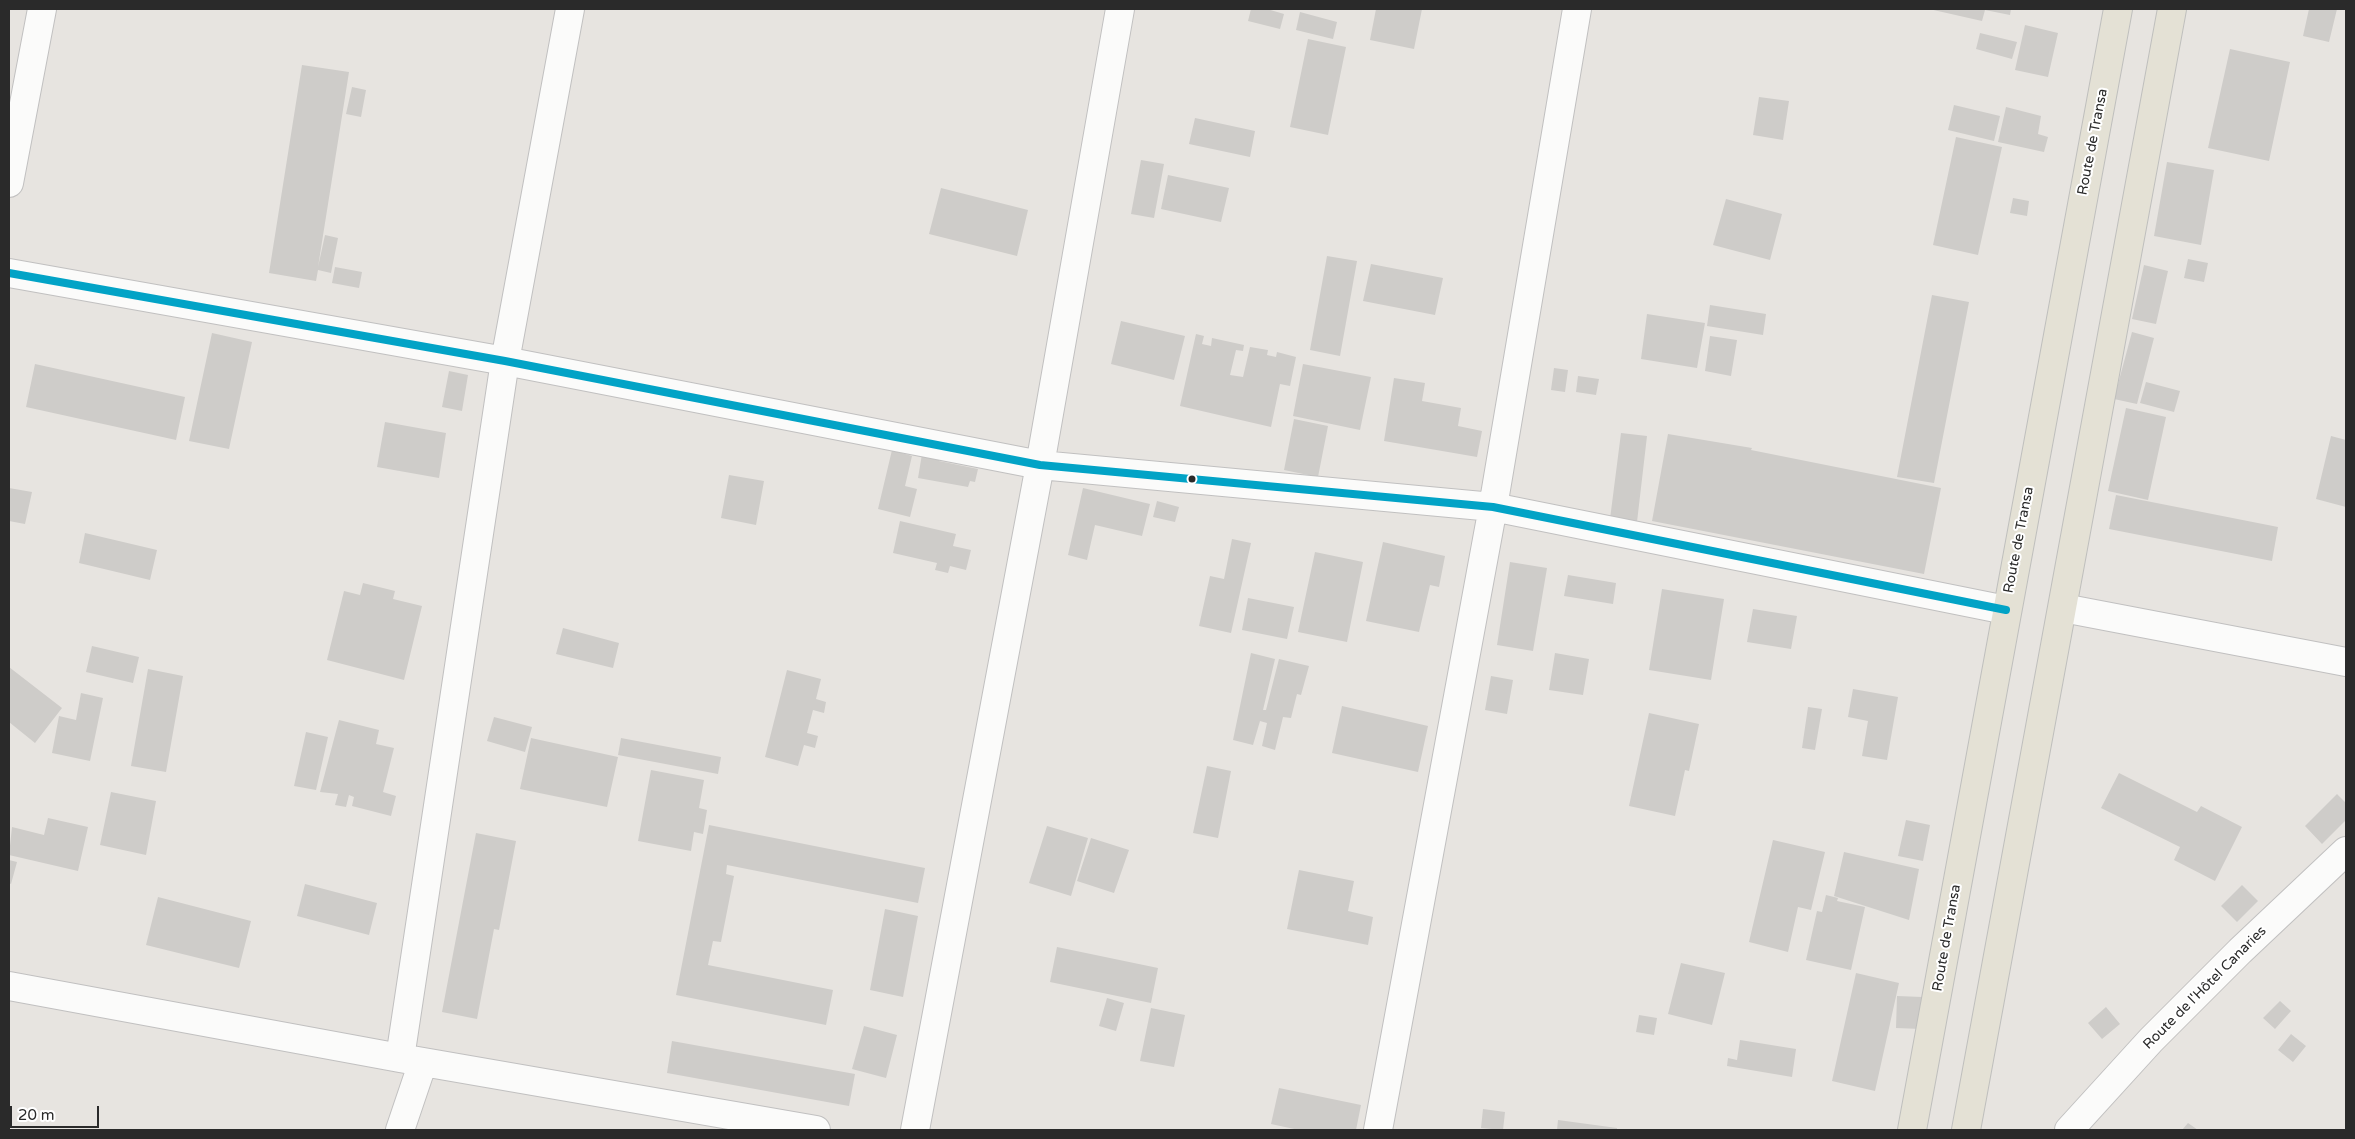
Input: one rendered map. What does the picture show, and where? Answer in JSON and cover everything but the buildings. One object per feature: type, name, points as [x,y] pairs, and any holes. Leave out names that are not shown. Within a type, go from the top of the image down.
[{"type":"main road","name":"Route de Transa","points":[[1912,1130],[2006,610],[2118,9]]},
{"type":"main road","points":[[1966,1130],[2172,9]]},
{"type":"street","points":[[9,184],[42,9]]},
{"type":"street","points":[[400,1130],[412,1060],[505,362],[570,9]]},
{"type":"street","points":[[916,1130],[1040,465],[1120,9]]},
{"type":"street","points":[[1378,1130],[1493,507],[1577,9]]},
{"type":"street","points":[[9,273],[505,362],[1040,465],[1493,507],[2006,610]]},
{"type":"street","points":[[2063,608],[2346,662]]},
{"type":"street","name":"Route de l'Hôtel Canaries","points":[[2069,1130],[2151,1040],[2233,958],[2346,851]]},
{"type":"street","points":[[9,986],[412,1060],[816,1130]]},
{"type":"transit line","points":[[9,273],[505,361],[1040,465],[1493,507],[2006,610]]}]
